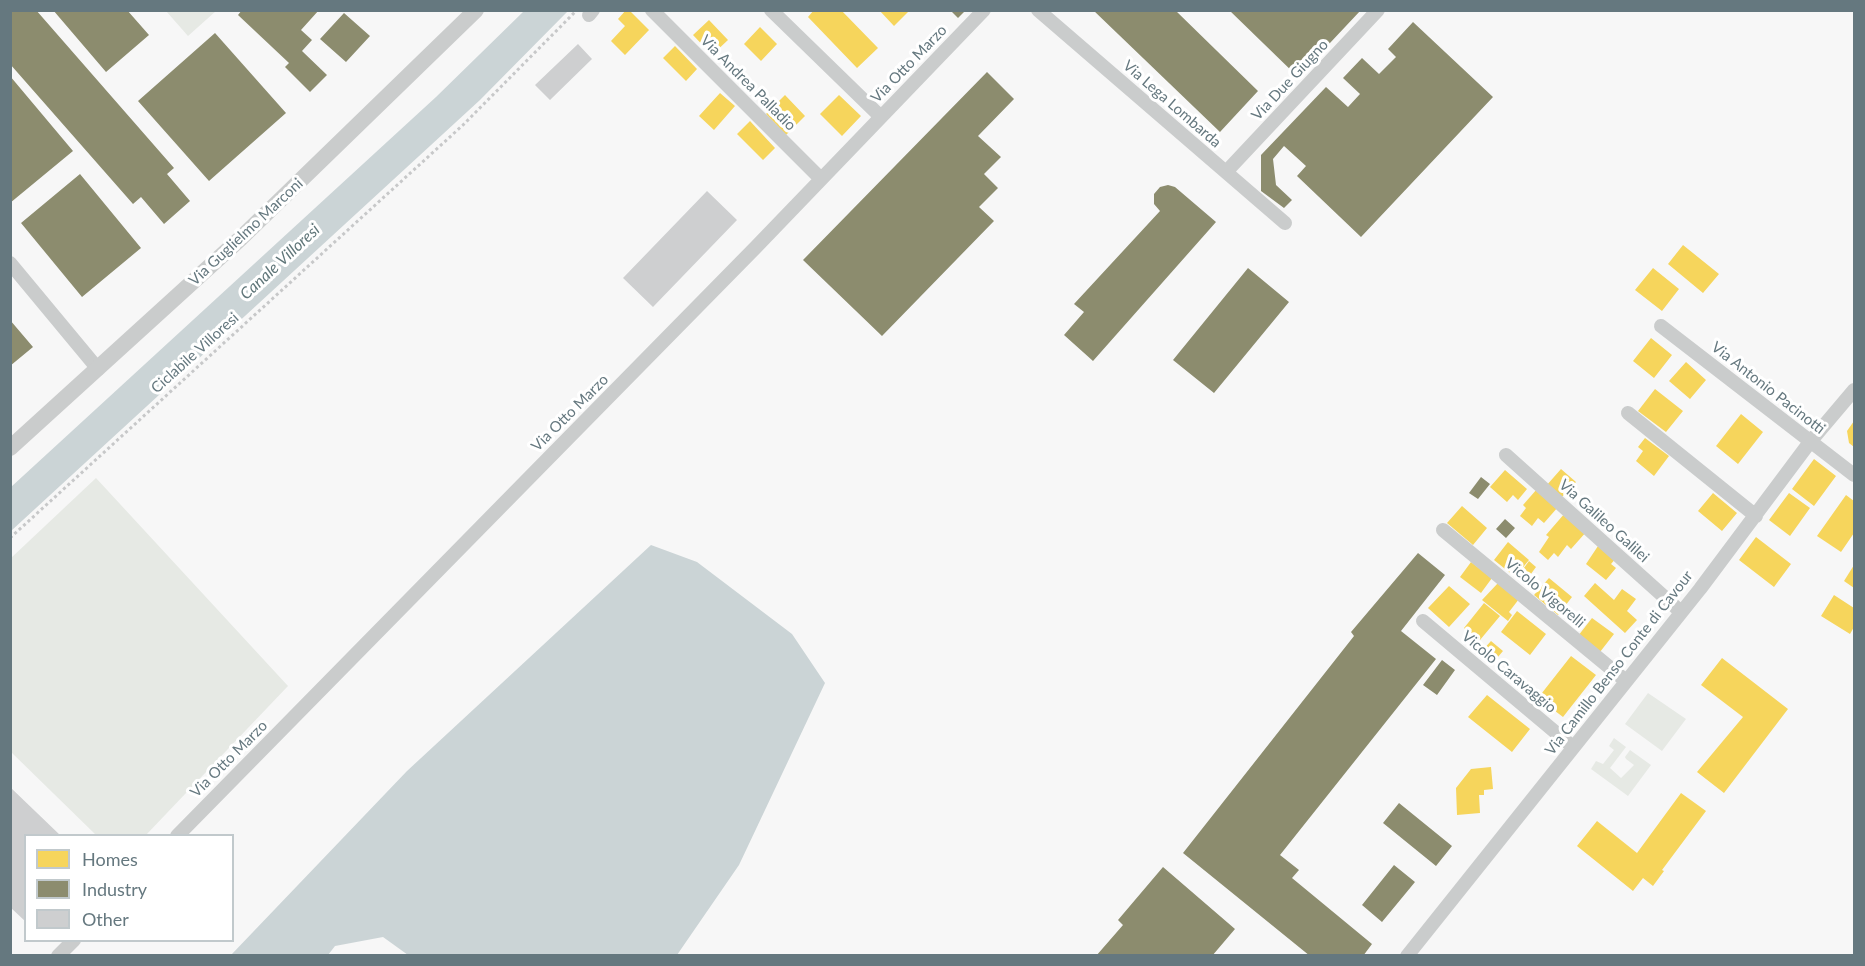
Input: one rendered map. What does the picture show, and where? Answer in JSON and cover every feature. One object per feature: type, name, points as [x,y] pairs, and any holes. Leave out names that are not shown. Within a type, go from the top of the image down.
[{"type":"street","name":"Via Guglielmo Marconi","points":[[10,448],[241,238],[476,10]]},
{"type":"street","name":"Via Andrea Palladio","points":[[652,10],[821,179]]},
{"type":"street","points":[[771,10],[881,117]]},
{"type":"street","name":"Via Otto Marzo","points":[[179,834],[756,247],[984,10]]},
{"type":"street","name":"Via Lega Lombarda","points":[[1038,10],[1285,223]]},
{"type":"street","name":"Via Due Giugno","points":[[1226,172],[1378,10]]},
{"type":"street","points":[[10,263],[98,369]]},
{"type":"street","name":"Via Antonio Pacinotti","points":[[1661,326],[1854,475]]},
{"type":"street","name":"Via Camillo Benso Conte di Cavour","points":[[1407,956],[1681,612],[1810,442],[1854,390]]},
{"type":"street","points":[[1628,413],[1756,516]]},
{"type":"street","name":"Via Galileo Galilei","points":[[1506,455],[1681,612]]},
{"type":"street","name":"Vicolo Vigorelli","points":[[1443,530],[1626,681]]},
{"type":"street","name":"Vicolo Caravaggio","points":[[1423,621],[1573,747]]},
{"type":"street","points":[[58,956],[72,942]]},
{"type":"path","name":"Ciclabile Villoresi","points":[[10,538],[586,12]]},
{"type":"shaded area","points":[[166,11],[216,11],[188,36]]},
{"type":"shaded area","points":[[96,478],[288,686],[147,834],[95,834],[11,752],[11,558]]},
{"type":"shaded area","points":[[1648,693],[1686,719],[1662,751],[1625,724]]},
{"type":"shaded area","points":[[1614,738],[1626,747],[1610,768],[1621,778],[1634,765],[1625,757],[1630,750],[1651,765],[1628,796],[1591,769],[1596,761],[1603,764],[1614,750],[1609,746]]},
{"type":"water","name":"Canale Villoresi","points":[[524,11],[568,11],[480,100],[11,531],[11,487],[436,97]]},
{"type":"water","points":[[651,545],[697,562],[792,634],[825,683],[739,865],[677,955],[408,955],[383,937],[335,946],[328,955],[231,955],[407,771]]},
{"type":"building: Homes","points":[[626,10],[629,10],[649,30],[625,55],[611,41],[625,26],[618,19]]},
{"type":"building: Homes","points":[[814,10],[841,10],[878,48],[857,68],[808,17]]},
{"type":"building: Homes","points":[[879,10],[910,10],[894,26]]},
{"type":"building: Homes","points":[[709,20],[728,40],[712,55],[693,35]]},
{"type":"building: Homes","points":[[760,27],[777,44],[761,61],[744,44]]},
{"type":"building: Homes","points":[[675,46],[697,69],[686,81],[663,58]]},
{"type":"building: Homes","points":[[720,93],[735,106],[714,130],[699,116]]},
{"type":"building: Homes","points":[[785,95],[805,116],[786,135],[766,114]]},
{"type":"building: Homes","points":[[839,95],[861,116],[842,136],[820,114]]},
{"type":"building: Homes","points":[[750,121],[775,148],[763,160],[737,134]]},
{"type":"building: Homes","points":[[1683,245],[1719,274],[1703,293],[1668,264]]},
{"type":"building: Homes","points":[[1653,268],[1679,289],[1662,311],[1635,290]]},
{"type":"building: Homes","points":[[1651,338],[1672,355],[1654,378],[1633,361]]},
{"type":"building: Homes","points":[[1686,362],[1706,380],[1690,399],[1669,381]]},
{"type":"building: Homes","points":[[1655,389],[1683,411],[1666,432],[1638,411]]},
{"type":"building: Homes","points":[[1741,414],[1763,432],[1738,464],[1716,446]]},
{"type":"building: Homes","points":[[1854,421],[1854,447],[1849,443],[1847,431]]},
{"type":"building: Homes","points":[[1645,438],[1669,456],[1654,476],[1636,461],[1643,451],[1638,447]]},
{"type":"building: Homes","points":[[1814,459],[1836,476],[1814,506],[1792,489]]},
{"type":"building: Homes","points":[[1561,469],[1576,482],[1560,499],[1546,486]]},
{"type":"building: Homes","points":[[1505,470],[1527,489],[1518,500],[1513,495],[1507,502],[1490,487]]},
{"type":"building: Homes","points":[[1537,489],[1558,507],[1544,523],[1538,518],[1532,526],[1520,516],[1526,508],[1523,505]]},
{"type":"building: Homes","points":[[1713,493],[1737,513],[1722,531],[1698,511]]},
{"type":"building: Homes","points":[[1789,493],[1810,508],[1790,536],[1769,520]]},
{"type":"building: Homes","points":[[1846,495],[1854,501],[1854,533],[1841,552],[1817,536]]},
{"type":"building: Homes","points":[[1462,506],[1487,528],[1473,545],[1447,523]]},
{"type":"building: Homes","points":[[1565,513],[1587,531],[1571,549],[1567,545],[1558,557],[1554,553],[1548,560],[1539,552],[1549,537],[1546,535]]},
{"type":"building: Homes","points":[[1756,537],[1791,564],[1774,587],[1739,560]]},
{"type":"building: Homes","points":[[1508,542],[1529,560],[1515,577],[1494,560]]},
{"type":"building: Homes","points":[[1600,543],[1617,557],[1611,564],[1616,568],[1606,580],[1586,564]]},
{"type":"building: Homes","points":[[1529,561],[1536,567],[1528,578],[1521,572]]},
{"type":"building: Homes","points":[[1471,562],[1492,578],[1481,593],[1460,577]]},
{"type":"building: Homes","points":[[1854,565],[1854,588],[1844,581]]},
{"type":"building: Homes","points":[[1549,578],[1572,597],[1558,615],[1534,595]]},
{"type":"building: Homes","points":[[1498,583],[1519,599],[1509,612],[1512,615],[1508,621],[1482,600]]},
{"type":"building: Homes","points":[[1595,583],[1614,600],[1622,589],[1636,599],[1627,611],[1637,620],[1625,633],[1584,596]]},
{"type":"building: Homes","points":[[1449,586],[1470,604],[1449,627],[1428,608]]},
{"type":"building: Homes","points":[[1834,595],[1854,608],[1854,627],[1850,634],[1821,616]]},
{"type":"building: Homes","points":[[1484,603],[1500,616],[1480,640],[1464,628]]},
{"type":"building: Homes","points":[[1517,611],[1546,634],[1530,655],[1501,632]]},
{"type":"building: Homes","points":[[1592,618],[1614,634],[1600,652],[1578,636]]},
{"type":"building: Homes","points":[[1491,641],[1503,651],[1492,664],[1480,653]]},
{"type":"building: Homes","points":[[1571,656],[1596,675],[1563,717],[1538,698]]},
{"type":"building: Homes","points":[[1722,658],[1788,709],[1724,793],[1697,772],[1743,717],[1701,685]]},
{"type":"building: Homes","points":[[1487,695],[1530,729],[1512,752],[1468,717]]},
{"type":"building: Homes","points":[[1491,767],[1493,789],[1484,790],[1484,795],[1479,795],[1480,813],[1457,815],[1456,788],[1471,769]]},
{"type":"building: Homes","points":[[1681,793],[1706,811],[1662,870],[1664,871],[1653,886],[1643,878],[1633,891],[1577,846],[1597,821],[1637,853]]},
{"type":"building: Industry","points":[[10,10],[36,10],[174,168],[167,174],[190,201],[164,224],[141,197],[133,204],[10,64]]},
{"type":"building: Industry","points":[[53,10],[127,10],[149,35],[106,72]]},
{"type":"building: Industry","points":[[242,10],[319,10],[301,30],[312,40],[302,51],[327,75],[310,92],[285,67],[289,63],[238,15]]},
{"type":"building: Industry","points":[[950,10],[966,10],[958,18]]},
{"type":"building: Industry","points":[[1093,10],[1175,10],[1258,91],[1220,132]]},
{"type":"building: Industry","points":[[1229,10],[1361,10],[1298,77]]},
{"type":"building: Industry","points":[[344,13],[370,36],[346,62],[320,39]]},
{"type":"building: Industry","points":[[1413,22],[1493,97],[1361,237],[1297,176],[1306,166],[1284,146],[1273,159],[1276,185],[1292,200],[1284,208],[1261,191],[1261,155],[1326,87],[1348,107],[1360,94],[1343,78],[1362,58],[1379,74],[1396,57],[1388,49]]},
{"type":"building: Industry","points":[[215,33],[286,113],[209,181],[138,101]]},
{"type":"building: Industry","points":[[987,72],[1014,99],[978,136],[1001,157],[984,174],[998,188],[979,207],[994,221],[882,336],[803,260]]},
{"type":"building: Industry","points":[[10,76],[73,151],[10,203]]},
{"type":"building: Industry","points":[[80,174],[141,248],[82,297],[21,223]]},
{"type":"building: Industry","points":[[1168,185],[1175,187],[1216,222],[1093,361],[1064,335],[1084,312],[1074,304],[1160,211],[1154,204],[1154,194],[1160,187]]},
{"type":"building: Industry","points":[[1248,268],[1289,302],[1214,393],[1173,360]]},
{"type":"building: Industry","points":[[10,320],[33,347],[10,366]]},
{"type":"building: Industry","points":[[1481,477],[1490,484],[1478,499],[1469,493]]},
{"type":"building: Industry","points":[[1505,519],[1515,528],[1506,538],[1496,529]]},
{"type":"building: Industry","points":[[1418,553],[1445,575],[1401,631],[1436,659],[1280,855],[1299,870],[1292,878],[1372,944],[1363,956],[1310,956],[1183,853],[1354,636],[1351,632]]},
{"type":"building: Industry","points":[[1442,660],[1455,670],[1437,695],[1423,685]]},
{"type":"building: Industry","points":[[1399,803],[1452,846],[1436,866],[1383,823]]},
{"type":"building: Industry","points":[[1394,865],[1415,882],[1382,922],[1362,905]]},
{"type":"building: Industry","points":[[1163,867],[1235,929],[1212,956],[1096,956],[1123,925],[1118,920]]},
{"type":"building: Other","points":[[578,44],[592,59],[550,100],[535,85]]},
{"type":"building: Other","points":[[707,191],[737,220],[653,307],[623,278]]},
{"type":"building: Other","points":[[10,787],[59,834],[24,834],[24,920],[10,907]]}]
